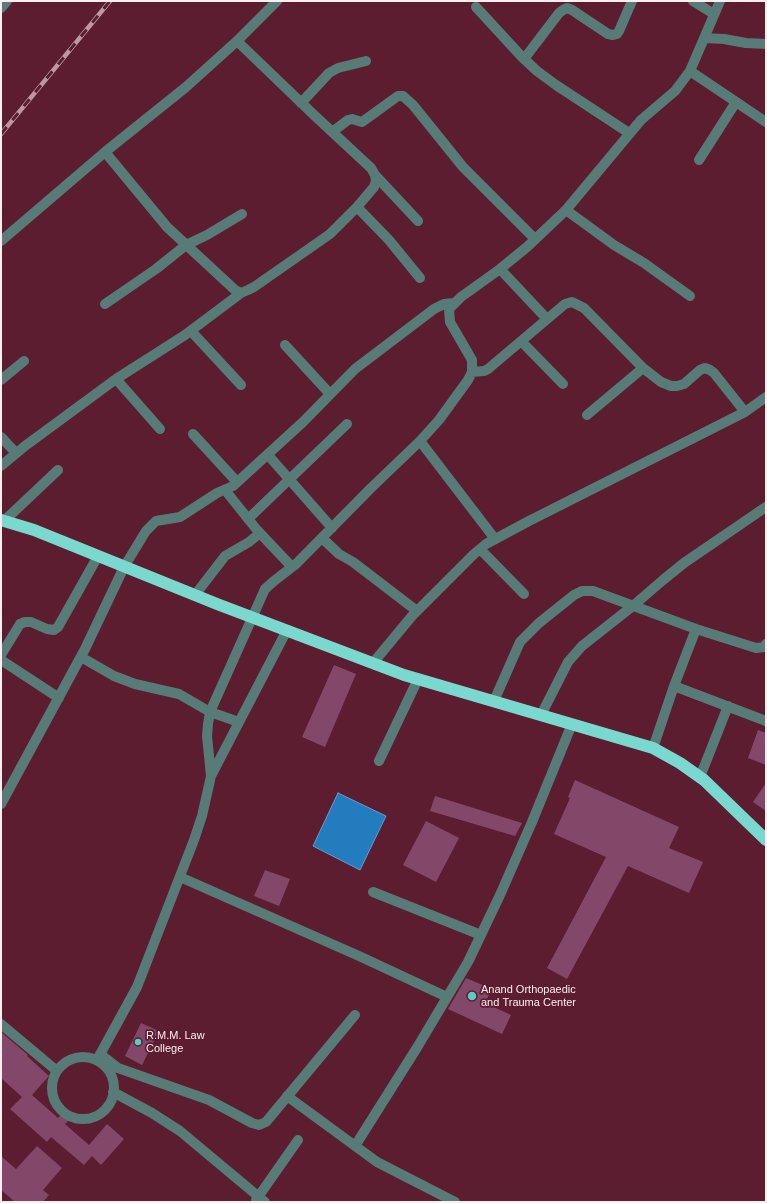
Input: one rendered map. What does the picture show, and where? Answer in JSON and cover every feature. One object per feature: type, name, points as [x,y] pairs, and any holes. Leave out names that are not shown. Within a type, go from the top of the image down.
[{"type":"highway","points":[[3,520],[34,530],[195,595],[418,679],[653,748],[680,763],[700,777],[766,840]]},
{"type":"street","points":[[1,8],[7,1]]},
{"type":"street","points":[[1,241],[105,152],[186,87],[237,41],[277,1]]},
{"type":"street","points":[[524,59],[563,10],[567,8],[572,10],[608,34],[613,35],[617,34],[619,31],[632,1]]},
{"type":"street","points":[[693,1],[714,14]]},
{"type":"street","points":[[211,776],[207,736],[210,712],[265,589],[274,580],[292,567],[420,441],[452,402],[472,372],[472,360],[450,322],[449,309],[461,296],[500,269],[566,210],[629,133],[641,120],[675,91],[690,72],[720,1]]},
{"type":"street","points":[[476,8],[524,59],[556,85],[629,133]]},
{"type":"street","points":[[704,38],[766,44]]},
{"type":"street","points":[[237,41],[371,168],[375,175],[418,220]]},
{"type":"street","points":[[301,103],[329,73],[338,68],[366,61]]},
{"type":"street","points":[[690,72],[766,122]]},
{"type":"street","points":[[332,132],[348,120],[352,119],[362,122],[391,100],[398,96],[403,96],[413,105],[463,167],[535,239]]},
{"type":"street","points":[[699,160],[736,102]]},
{"type":"street","points":[[105,152],[167,227],[235,290],[241,293]]},
{"type":"street","points":[[1,466],[16,453],[116,379],[191,331],[241,293],[248,290],[330,234],[357,207],[374,187],[376,181],[375,175]]},
{"type":"street","points":[[357,207],[389,240],[420,278]]},
{"type":"street","points":[[566,210],[614,245],[644,263],[690,296]]},
{"type":"street","points":[[105,304],[156,269],[186,245],[207,235],[242,214]]},
{"type":"street","points":[[500,269],[547,319]]},
{"type":"street","points":[[472,372],[484,371],[488,369],[565,304],[569,302],[576,303],[594,317],[643,368],[661,382],[671,386],[684,384],[700,370],[705,368],[714,373],[745,412]]},
{"type":"street","points":[[1,804],[81,657],[124,567],[140,539],[156,521],[180,517],[237,482],[303,422],[355,369],[434,309],[444,304],[454,303]]},
{"type":"street","points":[[191,331],[241,385]]},
{"type":"street","points":[[521,341],[563,384]]},
{"type":"street","points":[[285,345],[330,394]]},
{"type":"street","points":[[1,380],[24,361]]},
{"type":"street","points":[[587,415],[643,368]]},
{"type":"street","points":[[116,379],[160,429]]},
{"type":"street","points":[[373,663],[417,611],[480,549],[495,538],[745,412],[766,397]]},
{"type":"street","points":[[248,519],[290,480],[346,424]]},
{"type":"street","points":[[193,434],[237,482]]},
{"type":"street","points":[[1,437],[16,453]]},
{"type":"street","points":[[420,441],[495,538]]},
{"type":"street","points":[[268,455],[332,528]]},
{"type":"street","points":[[3,520],[58,470]]},
{"type":"street","points":[[225,490],[260,533],[292,567]]},
{"type":"street","points":[[541,715],[568,662],[582,646],[634,606],[663,580],[684,564],[766,507]]},
{"type":"street","points":[[195,595],[225,556],[249,542],[260,533]]},
{"type":"street","points":[[322,538],[339,554],[353,562],[417,611]]},
{"type":"street","points":[[480,549],[524,594]]},
{"type":"street","points":[[1,655],[20,624],[31,622],[47,629],[54,630],[58,627],[98,556]]},
{"type":"street","points":[[494,701],[520,642],[539,623],[574,595],[582,591],[593,591],[696,629],[756,648],[764,647],[766,644]]},
{"type":"street","points":[[653,748],[674,686],[696,629]]},
{"type":"street","points":[[98,1057],[137,987],[202,816],[211,776],[287,630]]},
{"type":"street","points":[[81,657],[114,676],[135,684],[179,694],[210,712],[240,722]]},
{"type":"street","points":[[1,660],[59,698]]},
{"type":"street","points":[[379,761],[418,679]]},
{"type":"street","points":[[674,686],[766,721]]},
{"type":"street","points":[[700,777],[728,706]]},
{"type":"street","points":[[354,1146],[468,962],[532,822],[572,724]]},
{"type":"street","points":[[180,877],[359,956],[447,997]]},
{"type":"street","points":[[373,892],[481,935]]},
{"type":"street","points":[[98,1057],[111,1075],[114,1085],[108,1105],[101,1113],[92,1117],[81,1118],[71,1116],[62,1110],[54,1097],[53,1081],[57,1071],[63,1064],[70,1060],[79,1057],[98,1057],[118,1068],[209,1100],[259,1125],[266,1122],[355,1015]]},
{"type":"street","points":[[1,1024],[57,1071]]},
{"type":"street","points":[[113,1092],[180,1131],[260,1200],[298,1140]]},
{"type":"street","points":[[287,1096],[377,1162],[455,1202]]},
{"type":"water","points":[[338,793],[386,816],[360,870],[313,846]]},
{"type":"building","points":[[334,665],[356,674],[325,747],[302,737]]},
{"type":"building","points":[[758,730],[766,733],[766,765],[748,758]]},
{"type":"building","points":[[575,780],[679,827],[669,848],[703,862],[689,893],[628,866],[567,979],[547,968],[606,857],[554,834],[570,798],[568,797]]},
{"type":"building","points":[[766,783],[766,811],[753,802]]},
{"type":"building","points":[[435,796],[522,823],[515,836],[430,811]]},
{"type":"building","points":[[426,821],[459,838],[436,882],[403,865]]},
{"type":"building","points":[[265,870],[290,879],[279,906],[254,896]]},
{"type":"building","points":[[466,978],[492,989],[485,1003],[511,1015],[502,1034],[448,1009]]},
{"type":"building","name":"R.M.M. Law College","points":[[141,1023],[159,1031],[142,1065],[125,1056]]},
{"type":"building","points":[[1,1032],[28,1055],[27,1056],[49,1076],[32,1095],[58,1118],[63,1112],[70,1119],[65,1124],[89,1145],[107,1124],[124,1139],[101,1165],[92,1156],[84,1165],[51,1137],[47,1142],[10,1109],[22,1097],[1,1078]]},
{"type":"building","points":[[37,1146],[62,1168],[43,1190],[49,1195],[43,1202],[15,1202],[1,1190],[1,1156],[16,1169]]},
{"type":"railway","points":[[1,134],[110,1]]},
{"type":"place","name":"Anand Orthopaedic and Trauma Center","points":[[472,996]]},
{"type":"place","name":"R.M.M. Law College","points":[[138,1042]]}]
